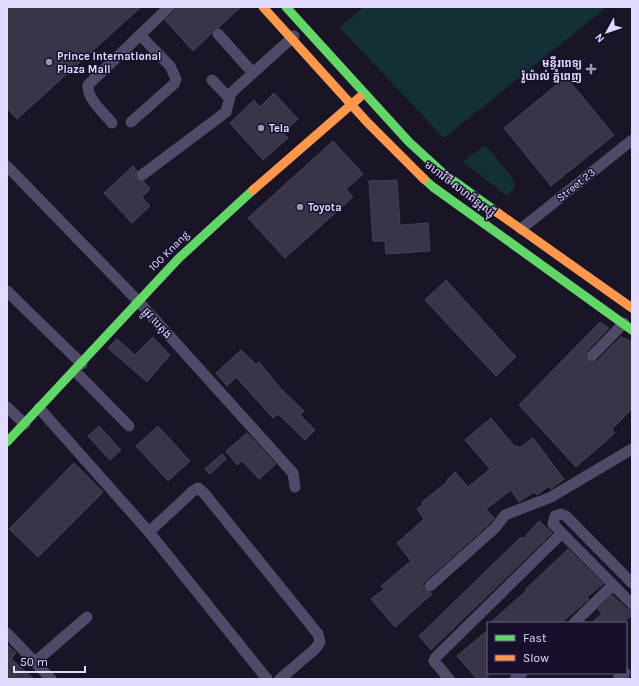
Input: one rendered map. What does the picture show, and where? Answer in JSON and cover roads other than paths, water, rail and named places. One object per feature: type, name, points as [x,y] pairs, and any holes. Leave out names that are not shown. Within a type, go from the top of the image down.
[{"type":"main road","name":"មហាវិថី សហព័ន្ធរុស្ស៊ី","points":[[263,7],[352,105],[408,164],[433,187],[628,326]]},
{"type":"main road","name":"មហាវិថី សហព័ន្ធរុស្ស៊ី","points":[[286,7],[409,142],[444,174],[632,308]]},
{"type":"main road","name":"100 Knang","points":[[7,442],[138,301],[214,224],[364,94]]},
{"type":"street","points":[[112,123],[90,97],[88,85],[169,7]]},
{"type":"street","points":[[142,175],[226,112],[231,93],[253,73],[295,42],[307,30]]},
{"type":"street","points":[[218,34],[253,73]]},
{"type":"street","points":[[131,122],[174,84],[176,79],[170,66],[140,35]]},
{"type":"street","points":[[212,80],[229,98]]},
{"type":"street","name":"Street 23","points":[[521,229],[632,140]]},
{"type":"street","name":"ផ្លូវ បេតុង","points":[[7,166],[138,301],[293,473],[295,487]]},
{"type":"street","points":[[7,291],[78,367],[129,426]]},
{"type":"street","points":[[592,356],[628,326]]},
{"type":"street","points":[[7,407],[25,424]]},
{"type":"street","points":[[39,408],[149,532],[267,679]]},
{"type":"street","points":[[430,586],[495,528],[505,515],[551,497],[632,449]]},
{"type":"street","points":[[149,532],[193,491],[198,488],[204,493],[318,634],[320,642],[280,679]]},
{"type":"street","points":[[632,583],[566,516],[561,514],[555,516],[553,524],[632,604]]},
{"type":"street","points":[[449,679],[435,664],[434,661],[436,657],[562,533]]},
{"type":"street","points":[[575,622],[613,585]]},
{"type":"street","points":[[35,662],[87,617]]},
{"type":"street","points":[[7,633],[51,679]]},
{"type":"place","name":"Prince International Plaza Mall","points":[[49,62]]},
{"type":"place","name":"មន្ទីរពេទ្យ រ៉ូយ៉ាល់ ភ្នំពេញ","points":[[591,69]]},
{"type":"place","name":"Tela","points":[[261,128]]},
{"type":"place","name":"Toyota","points":[[300,207]]}]
